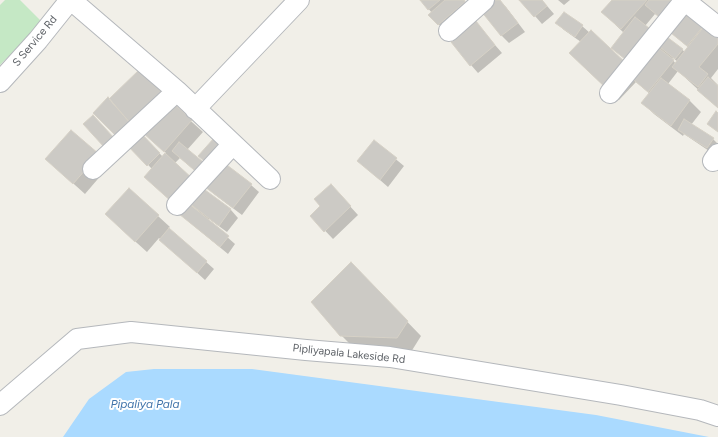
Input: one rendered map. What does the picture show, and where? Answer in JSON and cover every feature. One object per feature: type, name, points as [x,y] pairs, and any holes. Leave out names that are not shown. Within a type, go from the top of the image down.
[{"type":"street","name":"S Service Rd","points":[[0,82],[38,40],[70,0]]},
{"type":"street","points":[[70,0],[177,91],[232,145],[270,179]]},
{"type":"street","points":[[195,109],[299,0]]},
{"type":"street","points":[[449,31],[484,0]]},
{"type":"street","points":[[610,93],[691,2],[718,28]]},
{"type":"street","points":[[93,169],[177,91]]},
{"type":"street","points":[[177,205],[232,145]]},
{"type":"street","name":"Pipliyapala Lakeside Rd","points":[[0,405],[76,339],[131,332],[390,357],[635,398],[700,410],[718,416]]},
{"type":"green space","points":[[5,0],[20,0],[42,22],[0,65],[0,5]]},
{"type":"water","name":"Pipaliya Pala","points":[[154,369],[252,369],[596,415],[709,437],[63,437],[89,399],[126,372]]},
{"type":"building","points":[[420,0],[440,0],[428,10]]},
{"type":"building","points":[[445,0],[464,0],[465,2],[438,25],[428,15]]},
{"type":"building","points":[[495,0],[500,0],[518,23],[501,36],[481,11]]},
{"type":"building","points":[[519,0],[542,0],[547,6],[534,17]]},
{"type":"building","points":[[612,0],[647,0],[621,29],[601,12]]},
{"type":"building","points":[[649,0],[672,0],[677,4],[664,21],[645,5]]},
{"type":"building","points":[[683,7],[705,24],[687,46],[666,29]]},
{"type":"building","points":[[564,12],[583,25],[575,37],[555,23]]},
{"type":"building","points":[[635,17],[654,32],[630,63],[611,48]]},
{"type":"building","points":[[476,21],[495,45],[470,66],[451,42]]},
{"type":"building","points":[[705,25],[718,35],[718,44],[699,67],[708,74],[698,87],[672,67]]},
{"type":"building","points":[[591,30],[629,66],[607,89],[569,53]]},
{"type":"building","points":[[663,34],[683,49],[675,59],[656,44]]},
{"type":"building","points":[[655,45],[674,60],[648,92],[629,76]]},
{"type":"building","points":[[141,68],[164,95],[131,124],[109,99]]},
{"type":"building","points":[[708,77],[718,86],[718,108],[697,90]]},
{"type":"building","points":[[661,78],[690,100],[671,126],[641,103]]},
{"type":"building","points":[[108,97],[131,124],[117,137],[93,113]]},
{"type":"building","points":[[172,102],[192,120],[164,152],[141,131]]},
{"type":"building","points":[[716,111],[718,113],[718,132],[707,124]]},
{"type":"building","points":[[93,115],[114,138],[104,147],[83,124]]},
{"type":"building","points":[[684,119],[714,138],[707,148],[678,130]]},
{"type":"building","points":[[71,130],[99,154],[73,184],[45,159]]},
{"type":"building","points":[[138,130],[160,153],[147,166],[125,143]]},
{"type":"building","points":[[214,138],[224,146],[209,165],[198,156]]},
{"type":"building","points":[[374,140],[397,158],[380,180],[357,161]]},
{"type":"building","points":[[179,142],[208,166],[200,175],[172,151]]},
{"type":"building","points":[[165,153],[194,180],[173,203],[144,177]]},
{"type":"building","points":[[223,162],[252,184],[233,208],[205,187]]},
{"type":"building","points":[[331,184],[351,206],[324,232],[310,216],[320,206],[314,199]]},
{"type":"building","points":[[201,187],[231,209],[219,226],[189,203]]},
{"type":"building","points":[[129,188],[159,215],[135,242],[105,214]]},
{"type":"building","points":[[188,203],[229,236],[220,247],[179,214]]},
{"type":"building","points":[[169,228],[207,261],[197,273],[159,240]]},
{"type":"building","points":[[351,262],[408,321],[397,338],[340,336],[311,302]]}]
